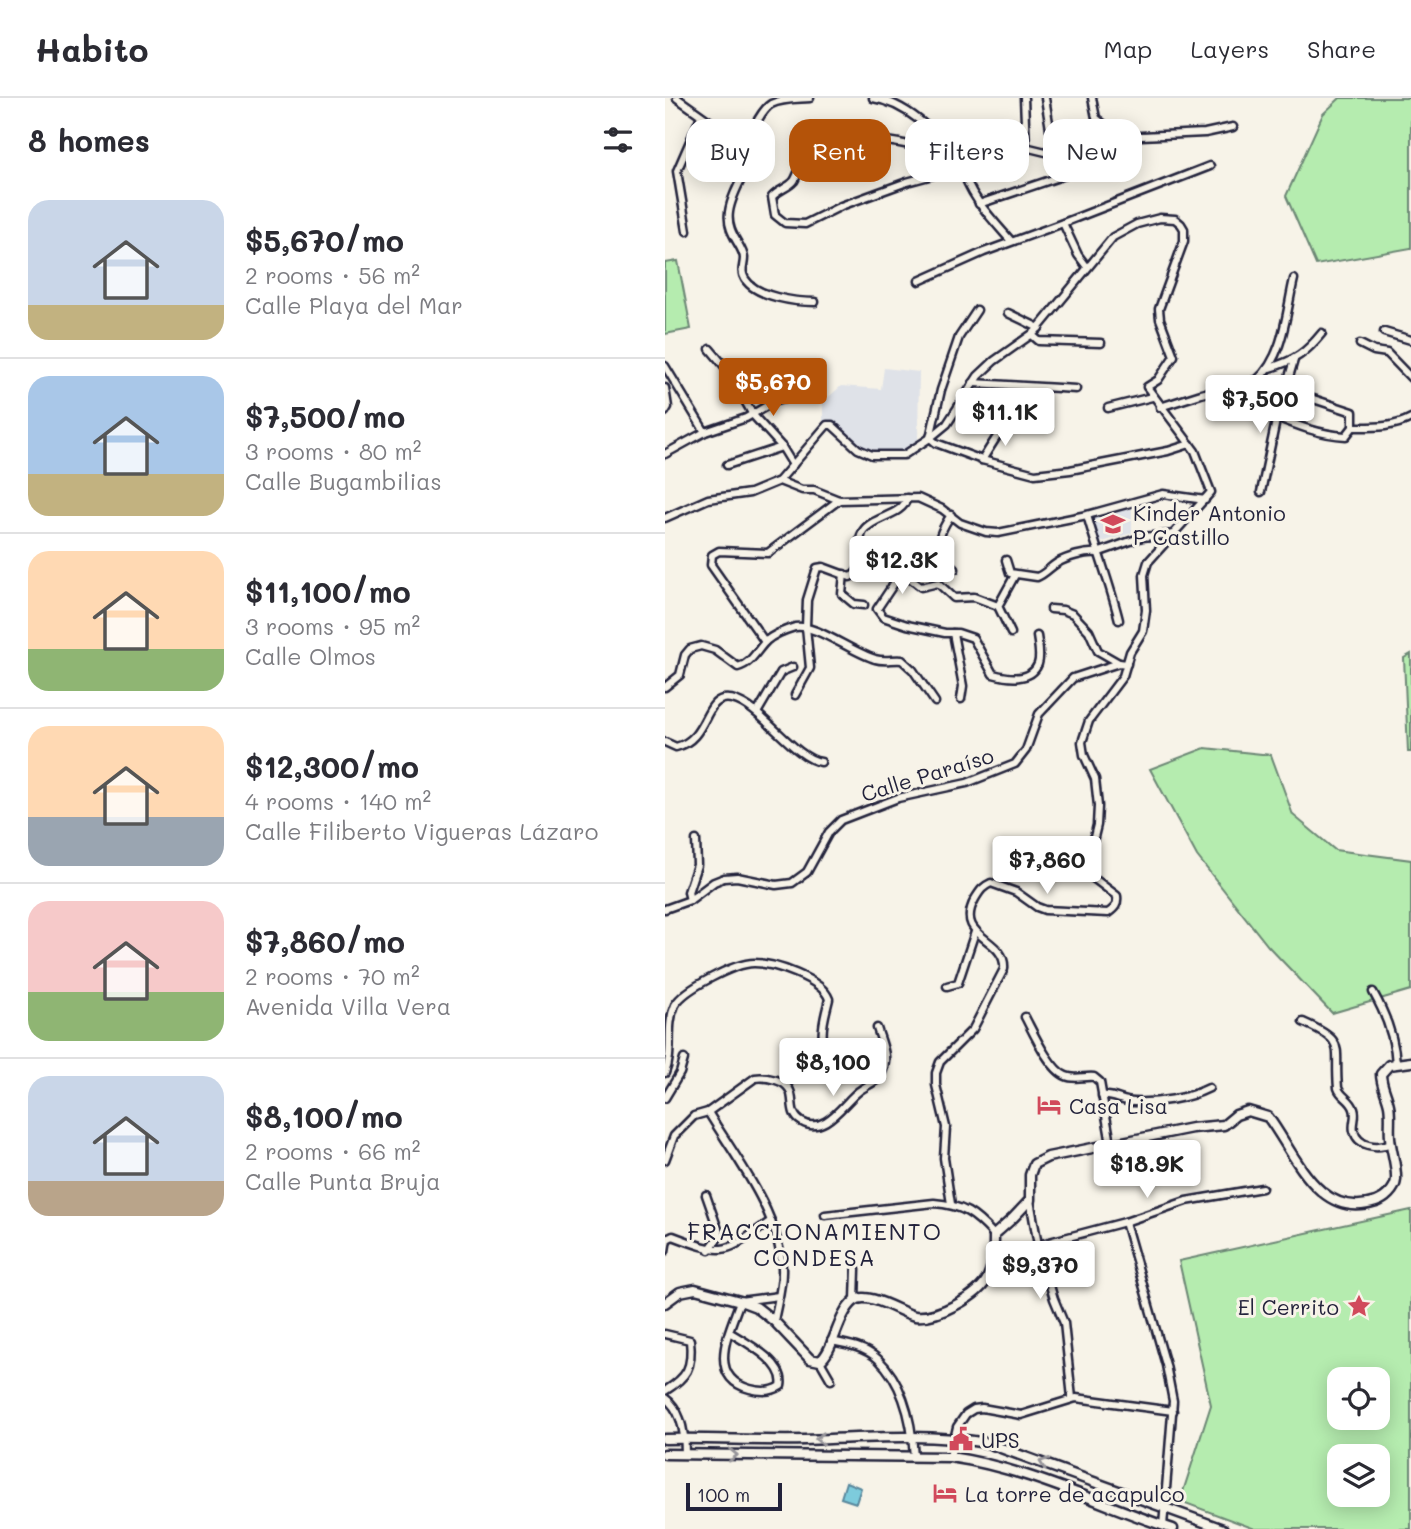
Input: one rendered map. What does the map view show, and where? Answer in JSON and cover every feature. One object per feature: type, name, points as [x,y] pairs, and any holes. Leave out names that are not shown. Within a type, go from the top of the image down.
[{"type":"main road","points":[[665,1303],[680,1292],[695,1290],[740,1301],[756,1307],[810,1359],[820,1361],[828,1353],[841,1319],[855,1300],[874,1300],[916,1316],[936,1314],[976,1292],[988,1278],[993,1259],[994,1235],[1030,1200],[1030,1175],[1034,1164],[1048,1157],[1111,1144],[1192,1128],[1224,1125],[1236,1115],[1248,1111],[1268,1117],[1311,1180],[1328,1198],[1345,1206],[1383,1200],[1396,1184],[1396,1176],[1390,1110],[1381,1074],[1389,1065],[1411,1062]]},
{"type":"main road","points":[[665,1439],[757,1441],[953,1438],[987,1443],[1223,1529]]},
{"type":"main road","points":[[665,1454],[950,1457],[980,1461],[1173,1529]]},
{"type":"street","points":[[677,98],[706,119]]},
{"type":"street","points":[[763,98],[765,109]]},
{"type":"street","points":[[759,119],[765,109],[786,99],[810,98]]},
{"type":"street","points":[[873,98],[912,114],[917,119]]},
{"type":"street","points":[[1024,98],[1025,119]]},
{"type":"street","points":[[1045,98],[1048,119]]},
{"type":"street","points":[[1092,98],[1097,119]]},
{"type":"street","points":[[687,232],[677,171],[701,116]]},
{"type":"street","points":[[1142,137],[1205,133],[1233,127]]},
{"type":"street","points":[[905,146],[890,141],[866,141],[818,151],[808,157],[794,180],[774,194],[771,201],[780,220],[805,224],[841,206],[908,182]]},
{"type":"street","points":[[919,281],[1011,241],[1210,166]]},
{"type":"street","points":[[738,182],[729,212],[729,226],[744,256],[742,269],[745,280],[774,297],[815,302]]},
{"type":"street","points":[[966,182],[979,204],[1011,241]]},
{"type":"street","points":[[979,204],[1044,182]]},
{"type":"street","points":[[665,518],[708,499],[750,493],[779,481],[827,425],[832,425],[858,449],[872,455],[904,455],[947,424],[972,383],[994,361],[1039,328],[1112,237],[1137,224],[1160,218],[1175,219],[1184,229],[1184,241],[1159,309],[1174,356],[1158,380],[1147,387],[1190,444],[1211,492],[1148,562],[1145,575],[1146,622],[1130,652],[1123,676],[1089,721],[1084,732],[1084,755],[1095,779],[1098,806],[1088,871],[1117,896],[1118,902],[1108,913],[1052,911],[1037,907],[1016,892],[991,883],[982,888],[972,905],[970,918],[975,932],[996,948],[1005,964],[973,1028],[940,1062],[936,1073],[936,1085],[946,1127],[944,1158],[951,1204]]},
{"type":"street","points":[[1063,223],[1078,255],[1087,267]]},
{"type":"street","points":[[1160,407],[1257,380],[1268,369],[1276,354],[1294,279]]},
{"type":"street","points":[[930,438],[941,390],[960,338],[977,310]]},
{"type":"street","points":[[1008,313],[1039,328]]},
{"type":"street","points":[[1384,332],[1411,340]]},
{"type":"street","points":[[1268,369],[1294,360],[1311,347],[1322,333]]},
{"type":"street","points":[[1032,335],[1039,341],[1101,343]]},
{"type":"street","points":[[1360,344],[1374,351],[1387,353],[1411,378]]},
{"type":"street","points":[[710,349],[726,368],[749,417],[782,447],[793,465]]},
{"type":"street","points":[[1261,492],[1277,416],[1289,386],[1294,360]]},
{"type":"street","points":[[665,366],[705,432]]},
{"type":"street","points":[[972,383],[1076,389]]},
{"type":"street","points":[[1245,383],[1248,406],[1299,427],[1326,435],[1346,436],[1353,427],[1353,412],[1292,392],[1289,386]]},
{"type":"street","points":[[665,388],[668,407],[665,412]]},
{"type":"street","points":[[665,454],[705,432],[749,417],[775,401],[793,397]]},
{"type":"street","points":[[1108,408],[1152,397]]},
{"type":"street","points":[[982,460],[1008,419],[1013,417]]},
{"type":"street","points":[[1401,423],[1411,418]]},
{"type":"street","points":[[1353,427],[1401,423],[1411,425]]},
{"type":"street","points":[[930,438],[936,443],[982,460],[1035,474],[1157,453],[1190,444]]},
{"type":"street","points":[[727,465],[782,447]]},
{"type":"street","points":[[779,481],[839,500],[907,498],[932,503],[971,527],[998,533],[1087,515],[1163,494],[1205,500]]},
{"type":"street","points":[[795,695],[810,668],[806,627],[807,600],[817,568],[823,567],[854,576],[859,569],[860,538],[864,528],[902,507],[907,498]]},
{"type":"street","points":[[765,642],[711,565],[712,555],[719,551],[768,553],[839,500]]},
{"type":"street","points":[[951,515],[942,528],[939,549],[944,560],[955,569]]},
{"type":"street","points":[[1087,515],[1119,620]]},
{"type":"street","points":[[1006,560],[1008,570],[1014,575],[1037,577],[1069,558],[1097,553],[1142,537],[1175,534]]},
{"type":"street","points":[[1011,633],[998,606],[974,597],[954,598],[938,583],[921,587],[904,571],[897,572],[893,585],[877,610],[883,617],[907,625],[973,638],[981,657],[993,674],[1019,677],[1032,672],[1039,660],[1037,636]]},
{"type":"street","points":[[844,575],[842,594],[854,604],[864,605]]},
{"type":"street","points":[[998,606],[1014,575]]},
{"type":"street","points":[[1051,609],[1073,614],[1089,631],[1098,651],[1119,663],[1127,664]]},
{"type":"street","points":[[665,687],[680,675],[685,655],[690,649],[701,646],[715,650],[739,667],[744,666],[765,642],[779,633],[796,627],[806,627],[851,650],[878,660],[902,660],[913,670],[935,702]]},
{"type":"street","points":[[953,633],[963,686],[961,699]]},
{"type":"street","name":"Calle Paraíso","points":[[665,909],[689,900],[724,878],[737,877],[776,886],[792,883],[807,872],[829,832],[841,820],[898,798],[967,783],[1015,764],[1026,750],[1039,714],[1063,687],[1073,678],[1119,663]]},
{"type":"street","points":[[757,713],[781,672],[793,667]]},
{"type":"street","points":[[665,742],[676,747],[685,745],[694,738],[714,703],[731,699],[757,713],[801,754],[821,762]]},
{"type":"street","points":[[689,900],[688,892],[697,865],[696,840]]},
{"type":"street","points":[[947,986],[958,983],[975,932]]},
{"type":"street","points":[[665,1073],[670,1057],[670,1018],[676,1003],[691,989],[734,968],[752,963],[802,976],[823,989],[829,999],[823,1018],[824,1043],[832,1054],[838,1056],[845,1052]]},
{"type":"street","points":[[1373,992],[1396,1046],[1397,1064]]},
{"type":"street","points":[[1025,1017],[1048,1058],[1062,1074],[1068,1077],[1094,1077],[1100,1082],[1111,1144]]},
{"type":"street","points":[[1303,1022],[1331,1035],[1335,1043],[1339,1093],[1354,1106],[1356,1116],[1353,1128],[1358,1139],[1372,1146],[1391,1143]]},
{"type":"street","points":[[665,1160],[674,1136],[694,1116],[708,1112],[755,1077],[762,1076],[790,1087],[798,1119],[808,1125],[826,1122],[857,1092],[877,1080],[883,1072],[885,1057],[877,1028]]},
{"type":"street","points":[[665,1098],[680,1073],[684,1059]]},
{"type":"street","points":[[1102,1096],[1109,1094],[1132,1102],[1194,1095],[1209,1088]]},
{"type":"street","points":[[708,1112],[763,1203],[777,1234],[782,1269],[773,1321]]},
{"type":"street","points":[[1038,1245],[1125,1222],[1186,1201],[1262,1188]]},
{"type":"street","points":[[706,1195],[720,1235],[712,1250]]},
{"type":"street","points":[[1030,1200],[1038,1245],[1064,1323],[1072,1398]]},
{"type":"street","points":[[825,1215],[934,1203],[951,1204],[973,1215],[994,1235]]},
{"type":"street","points":[[665,1251],[667,1239],[673,1236],[712,1250],[727,1250],[771,1221]]},
{"type":"street","points":[[1125,1222],[1165,1365],[1173,1411],[1163,1525]]},
{"type":"street","points":[[855,1300],[856,1269]]},
{"type":"street","points":[[729,1332],[778,1367],[783,1379],[781,1386],[774,1391],[759,1391],[741,1386],[730,1378],[724,1368],[729,1332],[740,1301],[779,1296]]},
{"type":"street","points":[[665,1334],[690,1340],[691,1345],[686,1375],[665,1391]]},
{"type":"street","points":[[831,1341],[854,1346],[878,1359],[892,1378],[903,1398],[913,1438],[914,1457]]},
{"type":"street","points":[[820,1361],[831,1380]]},
{"type":"street","points":[[665,1398],[673,1403],[685,1438],[685,1454]]},
{"type":"street","points":[[950,1457],[953,1438],[961,1420],[974,1409],[1021,1415],[1072,1398],[1173,1411]]},
{"type":"shaded area","points":[[884,368],[919,372],[918,442],[899,454],[859,446],[835,424],[823,423],[823,402],[841,386],[881,389]]},
{"type":"shaded area","name":"Kinder Antonio P Castillo","points":[[1132,505],[1132,533],[1099,543],[1093,516]]},
{"type":"green space","points":[[1340,98],[1411,98],[1411,248],[1316,265],[1286,196],[1323,114]]},
{"type":"green space","points":[[678,261],[691,329],[665,334],[665,263]]},
{"type":"green space","points":[[1411,654],[1411,752],[1408,752],[1404,658]]},
{"type":"green space","points":[[1205,748],[1271,755],[1293,815],[1335,850],[1411,860],[1411,990],[1332,1013],[1268,946],[1197,856],[1150,769]]},
{"type":"green space","points":[[1411,1210],[1411,1529],[1255,1529],[1180,1501],[1211,1405],[1179,1261]]},
{"type":"water","points":[[846,1482],[861,1488],[856,1503],[841,1498]]},
{"type":"place","name":"Kinder Antonio P Castillo","points":[[1113,524]]},
{"type":"place","name":"Casa Lisa","points":[[1049,1105]]},
{"type":"place","name":"El Cerrito","points":[[1359,1306]]},
{"type":"place","name":"UPS","points":[[961,1439]]},
{"type":"place","name":"La torre de acapulco","points":[[945,1493]]},
{"type":"district","name":"FRACCIONAMIENTO CONDESA","points":[[815,1244]]}]
